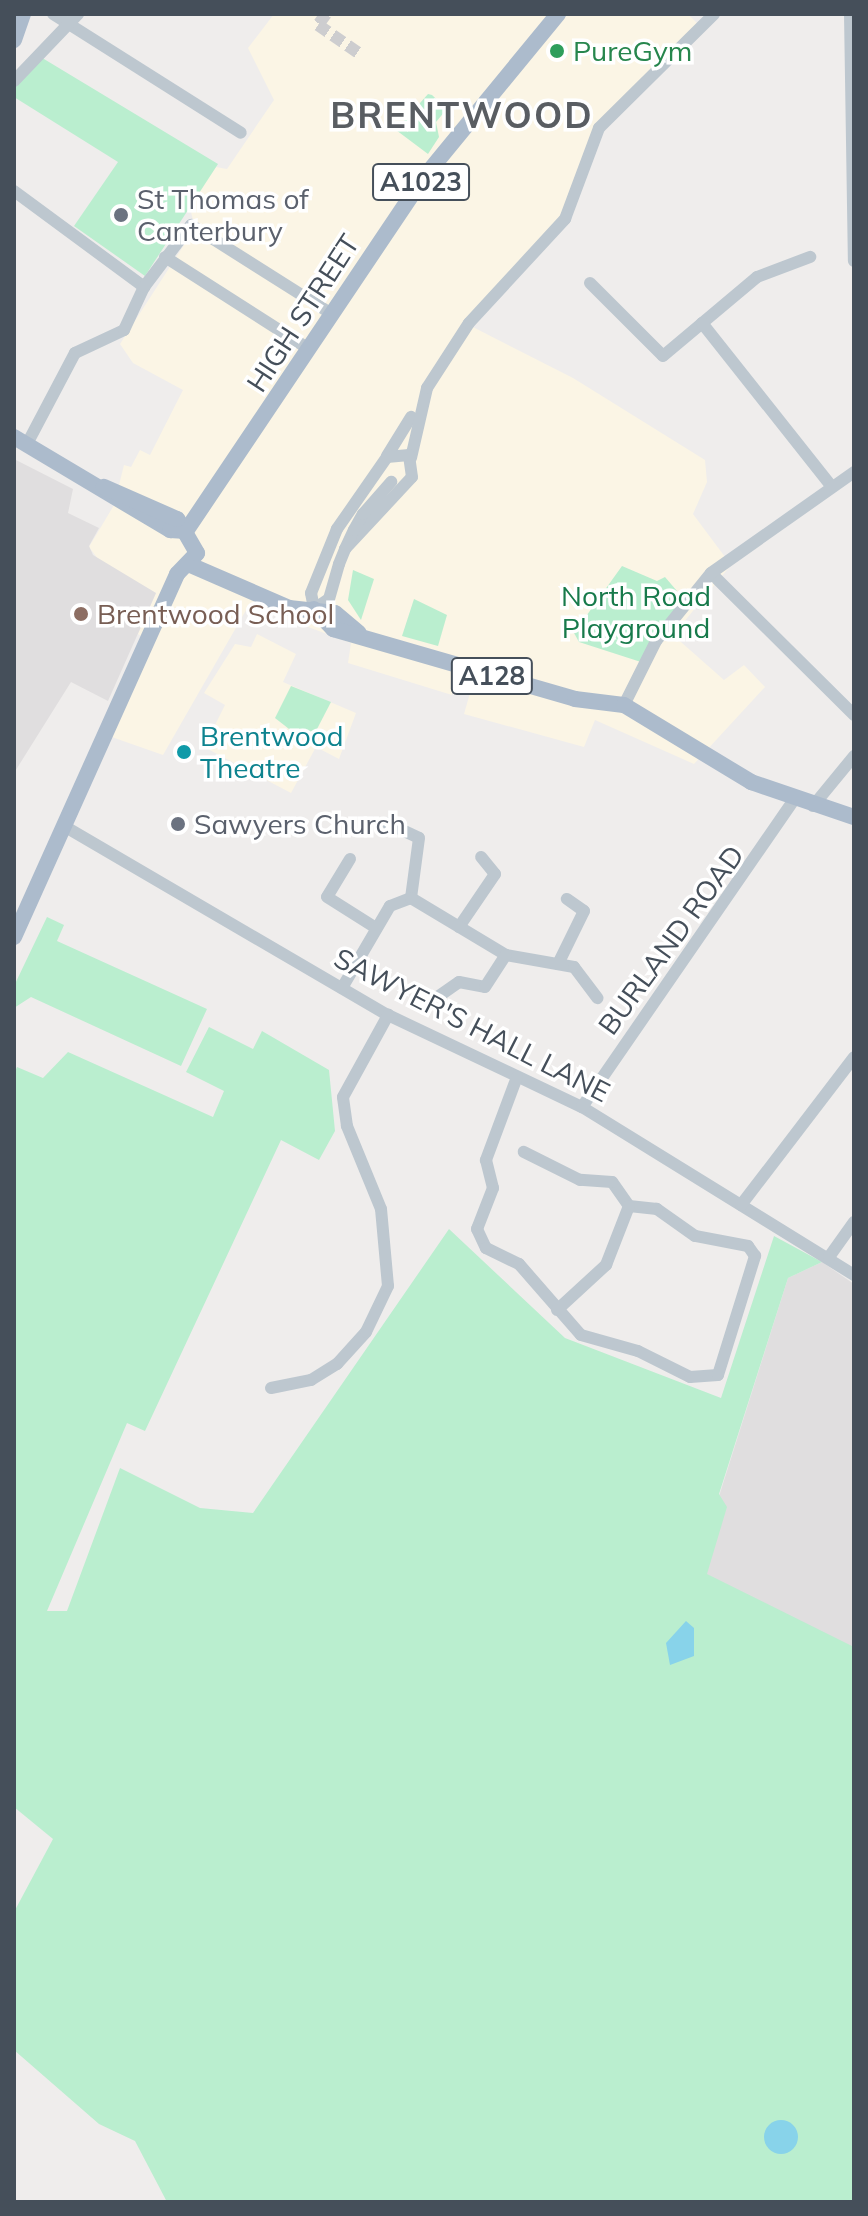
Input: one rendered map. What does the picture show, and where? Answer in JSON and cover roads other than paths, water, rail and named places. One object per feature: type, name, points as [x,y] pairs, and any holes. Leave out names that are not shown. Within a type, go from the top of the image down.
[{"type":"main road","points":[[14,40],[23,14]]},
{"type":"main road","name":"HIGH STREET","points":[[186,531],[221,490],[309,349],[437,161],[558,14]]},
{"type":"main road","points":[[20,440],[104,487],[170,530],[186,531],[195,569]]},
{"type":"main road","points":[[14,937],[150,642],[177,574],[209,565],[238,586],[289,608],[314,609]]},
{"type":"main road","points":[[150,642],[195,569]]},
{"type":"main road","name":"A128","points":[[314,609],[325,626],[575,699],[624,705],[737,774],[794,800],[854,817]]},
{"type":"street","points":[[53,14],[75,19],[241,133]]},
{"type":"street","points":[[421,401],[411,458],[414,472],[376,494],[345,549],[329,599],[314,609],[311,593],[324,554],[469,323],[565,219],[599,128],[714,14]]},
{"type":"street","points":[[850,14],[854,261]]},
{"type":"street","points":[[14,81],[75,19]]},
{"type":"street","points":[[14,191],[144,287]]},
{"type":"street","points":[[20,440],[75,353],[124,330],[144,287],[165,257],[194,225],[332,314]]},
{"type":"street","points":[[165,257],[309,349]]},
{"type":"street","points":[[590,283],[657,356],[760,274],[810,257]]},
{"type":"street","points":[[702,323],[832,487]]},
{"type":"street","points":[[385,460],[400,452],[411,458]]},
{"type":"street","points":[[385,460],[398,482]]},
{"type":"street","points":[[624,705],[656,641],[711,573],[854,472]]},
{"type":"street","points":[[711,573],[854,715]]},
{"type":"street","points":[[813,806],[854,756]]},
{"type":"street","name":"BURLAND ROAD","points":[[582,1107],[794,800]]},
{"type":"street","points":[[387,823],[419,838],[411,898]]},
{"type":"street","name":"SAWYER'S HALL LANE","points":[[64,826],[388,1015],[582,1107],[854,1275]]},
{"type":"street","points":[[459,927],[495,874],[481,857]]},
{"type":"street","points":[[350,859],[327,897],[376,928]]},
{"type":"street","points":[[411,898],[506,955],[558,964],[585,976],[597,998]]},
{"type":"street","points":[[342,988],[390,906],[411,898]]},
{"type":"street","points":[[558,964],[584,911],[567,899]]},
{"type":"street","points":[[439,996],[459,982],[485,987],[506,955]]},
{"type":"street","points":[[271,1388],[311,1380],[337,1364],[366,1332],[388,1286],[381,1209],[347,1126],[343,1097],[388,1015]]},
{"type":"street","points":[[741,1205],[854,1057]]},
{"type":"street","points":[[517,1077],[486,1160],[493,1188],[477,1229],[486,1248],[519,1264],[581,1335],[638,1351],[690,1377],[718,1375],[755,1256],[748,1246],[695,1236],[657,1209],[629,1206],[612,1182],[580,1180],[524,1152]]},
{"type":"street","points":[[557,1310],[606,1265],[629,1206]]},
{"type":"street","points":[[829,1257],[854,1222]]},
{"type":"water","points":[[686,1621],[694,1628],[694,1656],[670,1665],[666,1643]]},
{"type":"water","points":[[781,2120],[793,2125],[798,2137],[793,2149],[781,2154],[769,2149],[764,2137],[769,2125]]},
{"type":"tunnel","points":[[326,14],[318,25],[360,54]]},
{"type":"place","name":"PureGym","points":[[557,51]]},
{"type":"place","name":"St Thomas of Canterbury","points":[[121,215]]},
{"type":"place","name":"Brentwood School","points":[[81,614]]},
{"type":"place","name":"Brentwood Theatre","points":[[184,752]]},
{"type":"place","name":"Sawyers Church","points":[[178,824]]},
{"type":"district","name":"BRENTWOOD","points":[[462,115]]},
{"type":"park label","name":"North Road Playground","points":[[636,612]]}]
